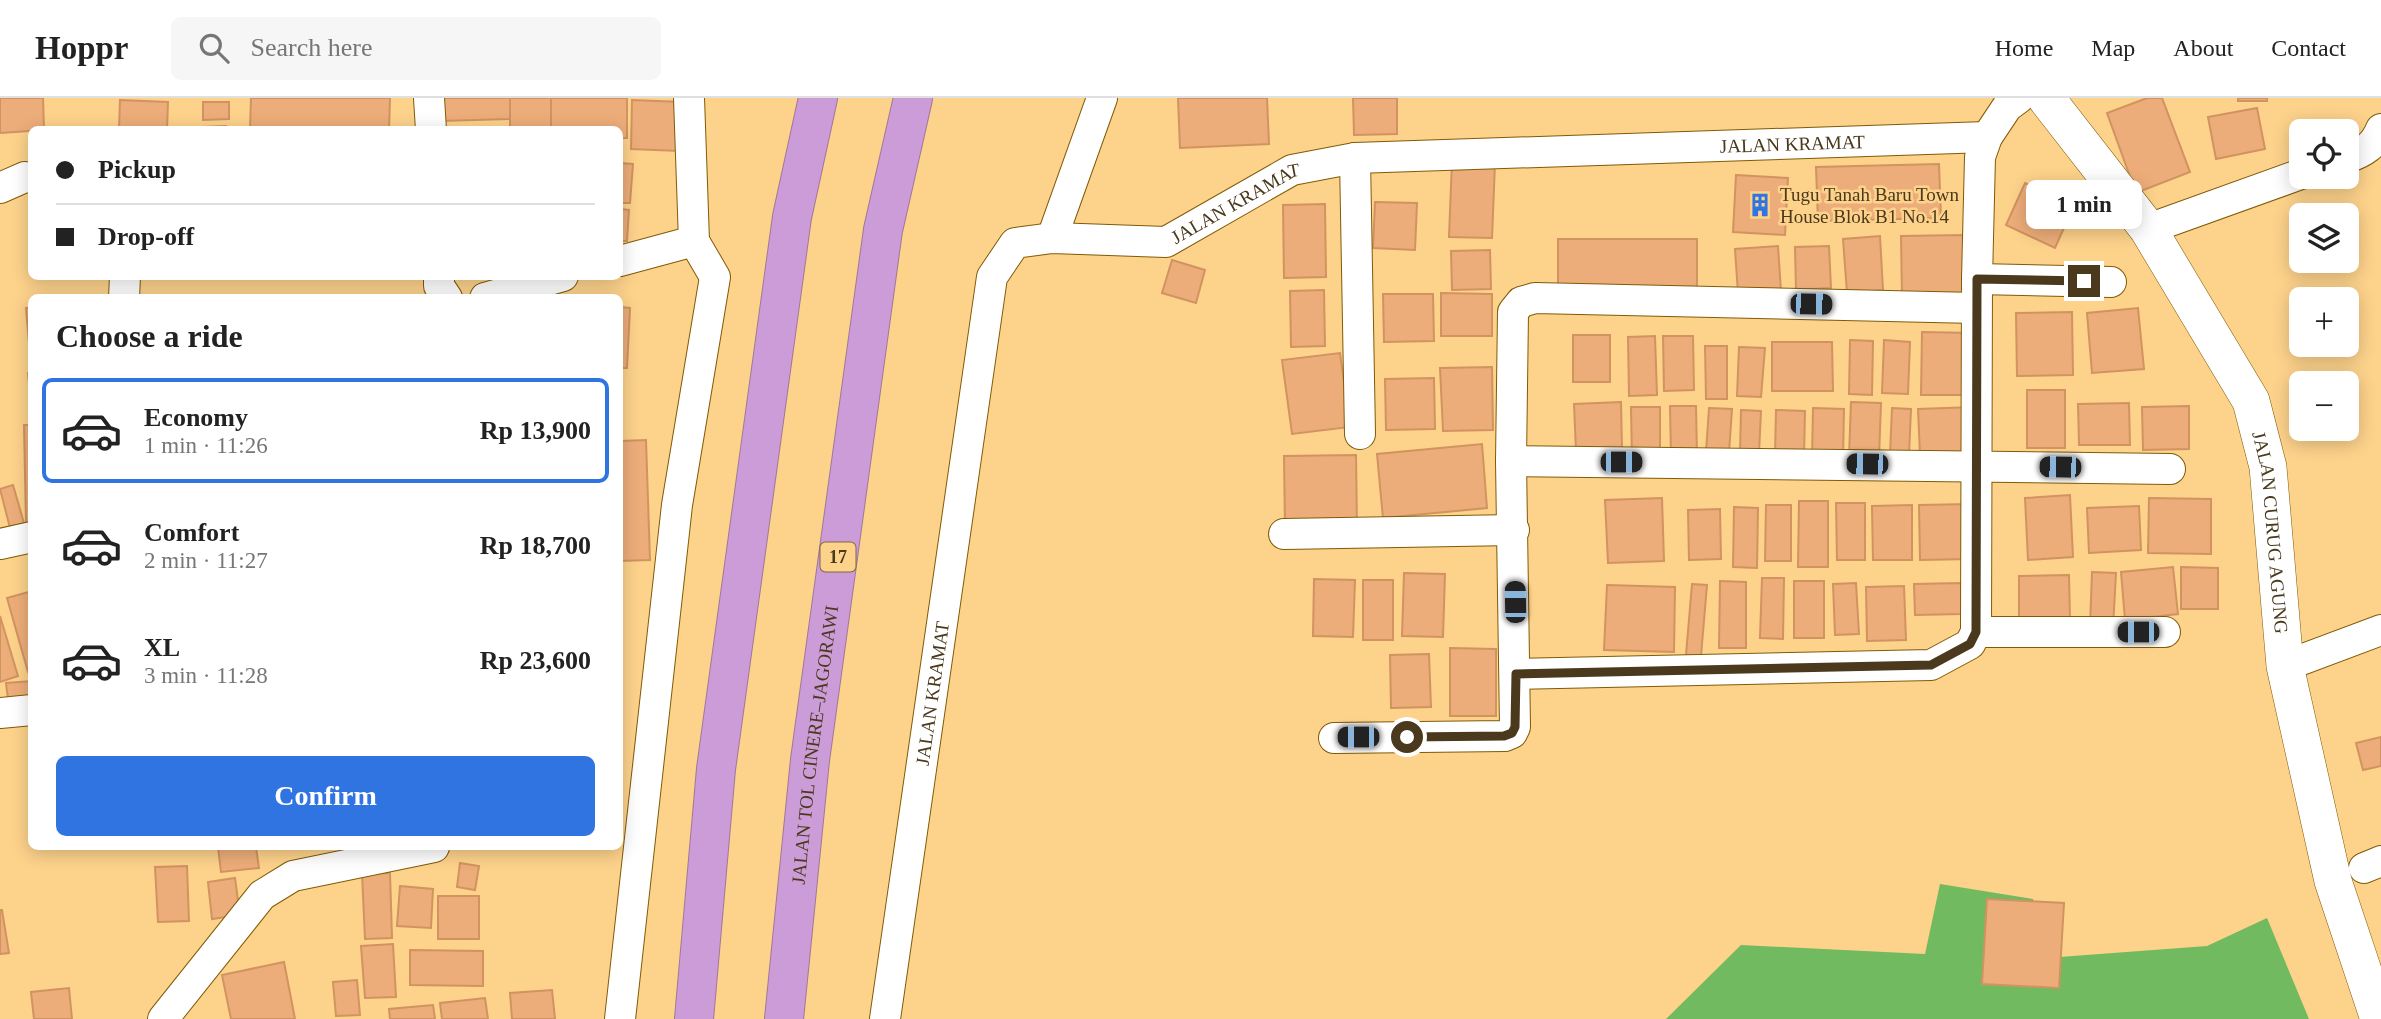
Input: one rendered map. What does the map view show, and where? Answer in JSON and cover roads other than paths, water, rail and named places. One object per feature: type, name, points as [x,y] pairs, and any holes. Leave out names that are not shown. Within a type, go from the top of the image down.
[{"type":"highway","points":[[694,1019],[716,769],[792,217],[818,98]]},
{"type":"highway","name":"JALAN TOL CINERE–JAGORAWI","points":[[784,1019],[810,761],[881,244],[913,98]]},
{"type":"street","points":[[429,98],[431,126]]},
{"type":"street","points":[[620,1019],[677,505],[715,277],[694,241],[689,98]]},
{"type":"street","points":[[1052,238],[1102,98]]},
{"type":"street","points":[[1516,674],[1931,665],[1970,644],[1976,632],[1980,157],[1987,137],[2007,107],[2019,98]]},
{"type":"street","name":"JALAN CURUG AGUNG","points":[[2046,98],[2148,229],[2251,401],[2268,467],[2285,666],[2333,881],[2379,1019]]},
{"type":"street","points":[[2359,154],[2374,143],[2381,129]]},
{"type":"street","name":"JALAN KRAMAT","points":[[885,1019],[992,277],[1015,243],[1052,238],[1166,242],[1292,170],[1355,158],[1987,137]]},
{"type":"street","points":[[1355,158],[1360,434]]},
{"type":"street","points":[[0,188],[28,177]]},
{"type":"street","points":[[2148,229],[2289,178]]},
{"type":"street","points":[[623,260],[694,241]]},
{"type":"street","points":[[499,294],[550,280]]},
{"type":"street","points":[[1334,737],[1504,736],[1512,733],[1515,727],[1511,461],[1513,312],[1521,302],[1535,298],[1977,294],[2111,282]]},
{"type":"street","points":[[1511,461],[2170,469]]},
{"type":"street","points":[[1284,534],[1514,530]]},
{"type":"street","points":[[0,544],[28,538]]},
{"type":"street","points":[[2285,666],[2381,630]]},
{"type":"street","points":[[1976,632],[2165,632]]},
{"type":"street","points":[[0,713],[28,710]]},
{"type":"street","points":[[163,1019],[262,895],[293,876],[419,850]]},
{"type":"place","name":"Tugu Tanah Baru Town House Blok B1 No.14","points":[[1760,205]]}]
